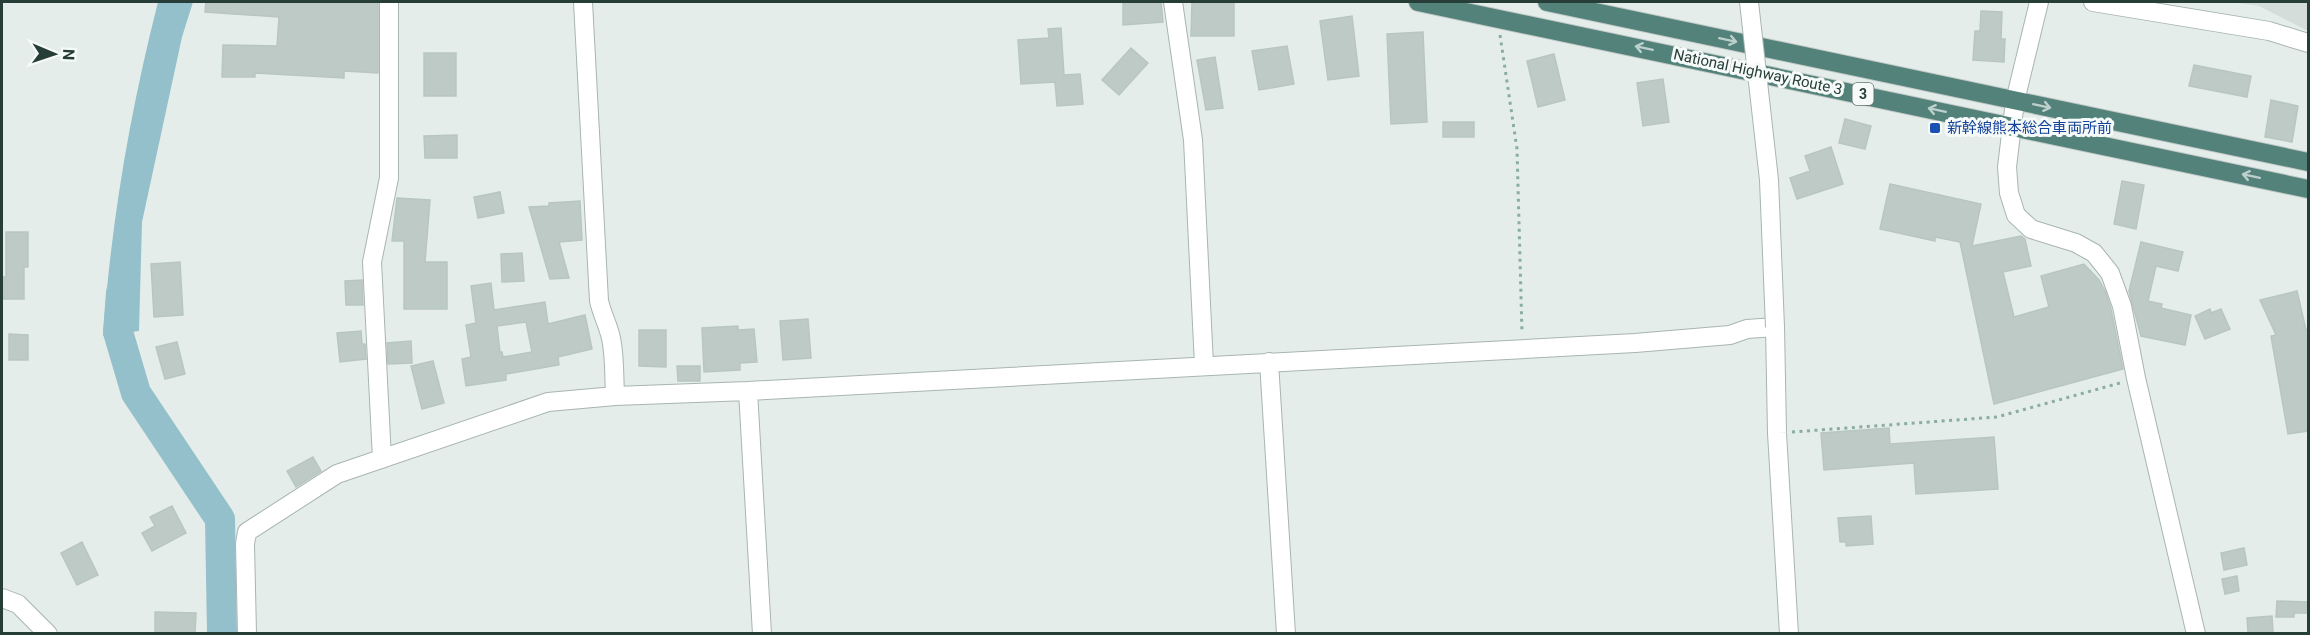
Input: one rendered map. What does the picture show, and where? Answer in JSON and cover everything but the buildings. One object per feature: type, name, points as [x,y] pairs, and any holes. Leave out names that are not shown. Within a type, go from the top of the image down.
[{"type":"highway","name":"National Highway Route 3","points":[[1418,2],[2308,189]]},
{"type":"highway","name":"National Highway Route 3","points":[[1547,2],[2308,162]]},
{"type":"street","points":[[382,459],[372,262],[389,178],[389,2]]},
{"type":"street","points":[[583,2],[599,300],[613,350],[615,396]]},
{"type":"street","points":[[1173,2],[1193,140],[1204,365]]},
{"type":"street","points":[[1749,2],[1768,169],[1774,258],[1778,433],[1789,633]]},
{"type":"street","points":[[2039,2],[2015,101],[2007,167],[2009,193],[2016,215],[2031,229],[2076,243],[2094,253],[2110,273],[2122,306],[2136,378],[2196,633]]},
{"type":"street","points":[[2093,2],[2269,31],[2308,42]]},
{"type":"street","points":[[247,633],[245,544],[247,532],[337,474],[548,402],[615,396],[748,391],[1635,343],[1730,335],[1747,329],[1775,327]]},
{"type":"street","points":[[1269,362],[1286,633]]},
{"type":"street","points":[[748,391],[762,633]]},
{"type":"street","points":[[2,598],[18,604],[48,633]]},
{"type":"path","points":[[1497,19],[1517,149],[1522,349]]},
{"type":"path","points":[[1778,433],[1997,417],[2136,378]]},
{"type":"shaded area","points":[[2233,2],[2308,2],[2308,31],[2259,6]]},
{"type":"water","points":[[158,2],[193,2],[182,37],[142,222],[139,331],[103,336],[111,251],[123,168],[130,126]]},
{"type":"waterway","points":[[121,293],[118,332],[136,393],[220,519],[222,634]]},
{"type":"place","name":"新幹線熊本総合車両所前","points":[[1935,128]]}]
